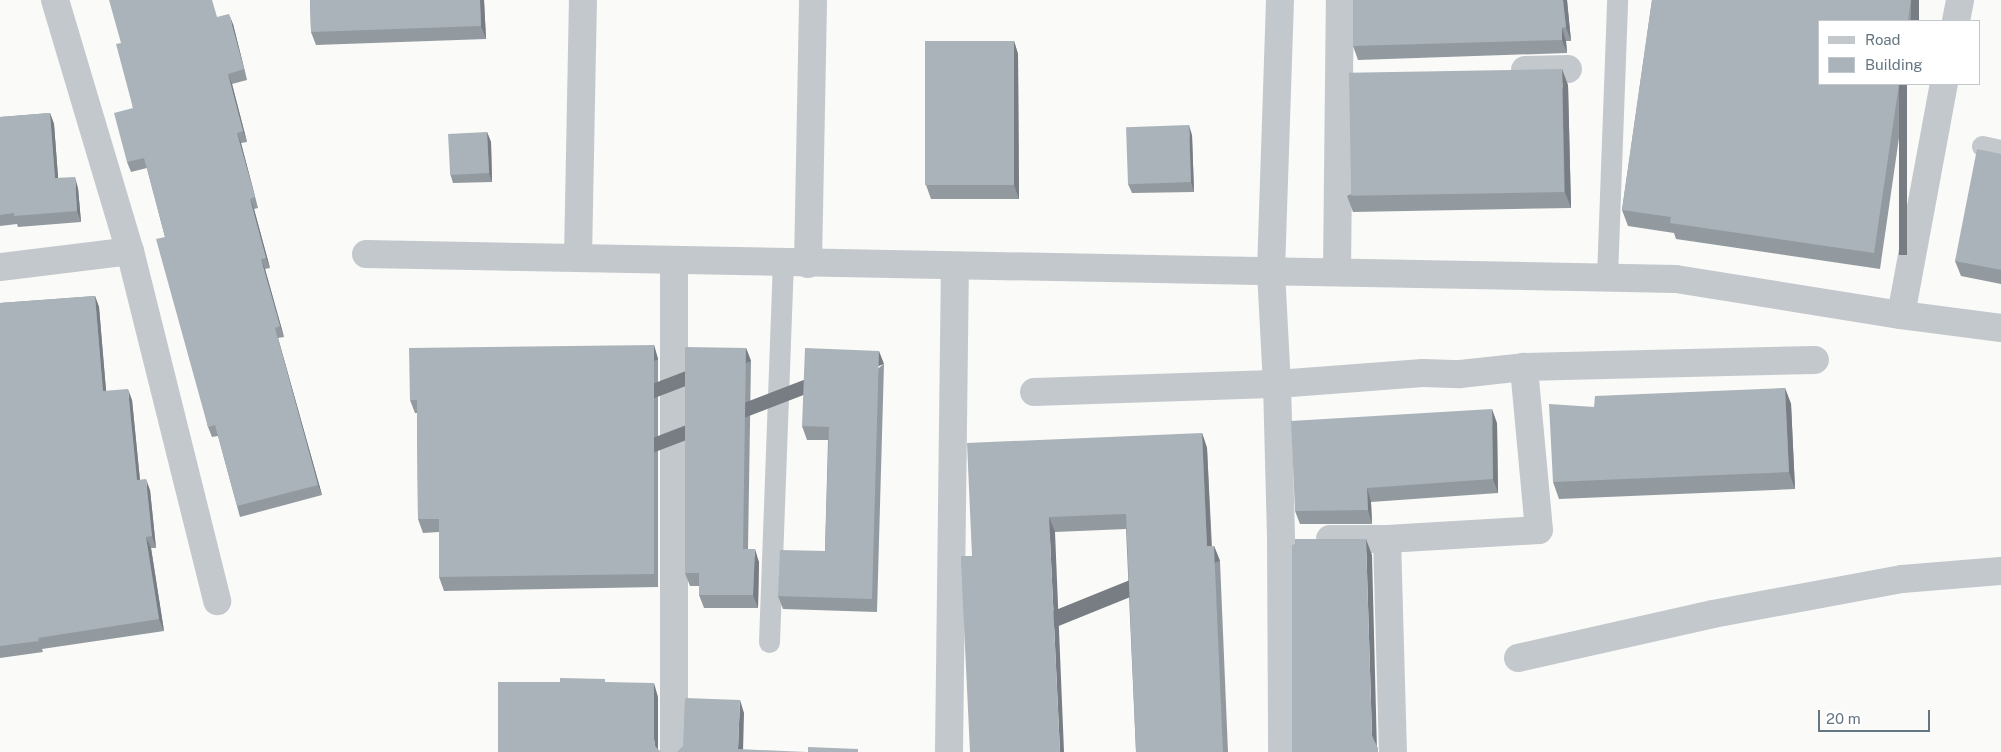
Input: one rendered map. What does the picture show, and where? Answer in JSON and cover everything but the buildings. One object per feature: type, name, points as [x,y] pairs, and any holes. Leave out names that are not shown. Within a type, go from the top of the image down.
[{"type":"street","points":[[55,0],[130,251],[217,601]]},
{"type":"street","points":[[578,258],[582,0]]},
{"type":"street","points":[[796,263],[813,0]]},
{"type":"street","points":[[1280,0],[1272,271],[1281,540],[1282,752]]},
{"type":"street","points":[[1337,272],[1340,0]]},
{"type":"street","points":[[1956,20],[1960,0]]},
{"type":"street","points":[[1498,71],[1568,69]]},
{"type":"street","points":[[1339,76],[1369,75]]},
{"type":"street","points":[[1901,315],[1944,85]]},
{"type":"street","points":[[0,267],[130,251]]},
{"type":"street","points":[[366,254],[955,267],[1676,279],[1901,315],[2001,328]]},
{"type":"street","points":[[674,260],[674,752]]},
{"type":"street","points":[[949,752],[955,267]]},
{"type":"street","points":[[1034,392],[1277,384],[1424,373],[1460,374],[1524,367],[1815,360]]},
{"type":"street","points":[[1281,540],[1387,539],[1539,530],[1524,367]]},
{"type":"street","points":[[1387,539],[1393,752]]},
{"type":"street","points":[[1518,658],[1713,614],[1902,579],[2001,571]]},
{"type":"lane","points":[[1607,277],[1617,0]]},
{"type":"lane","points":[[769,642],[796,263]]}]
